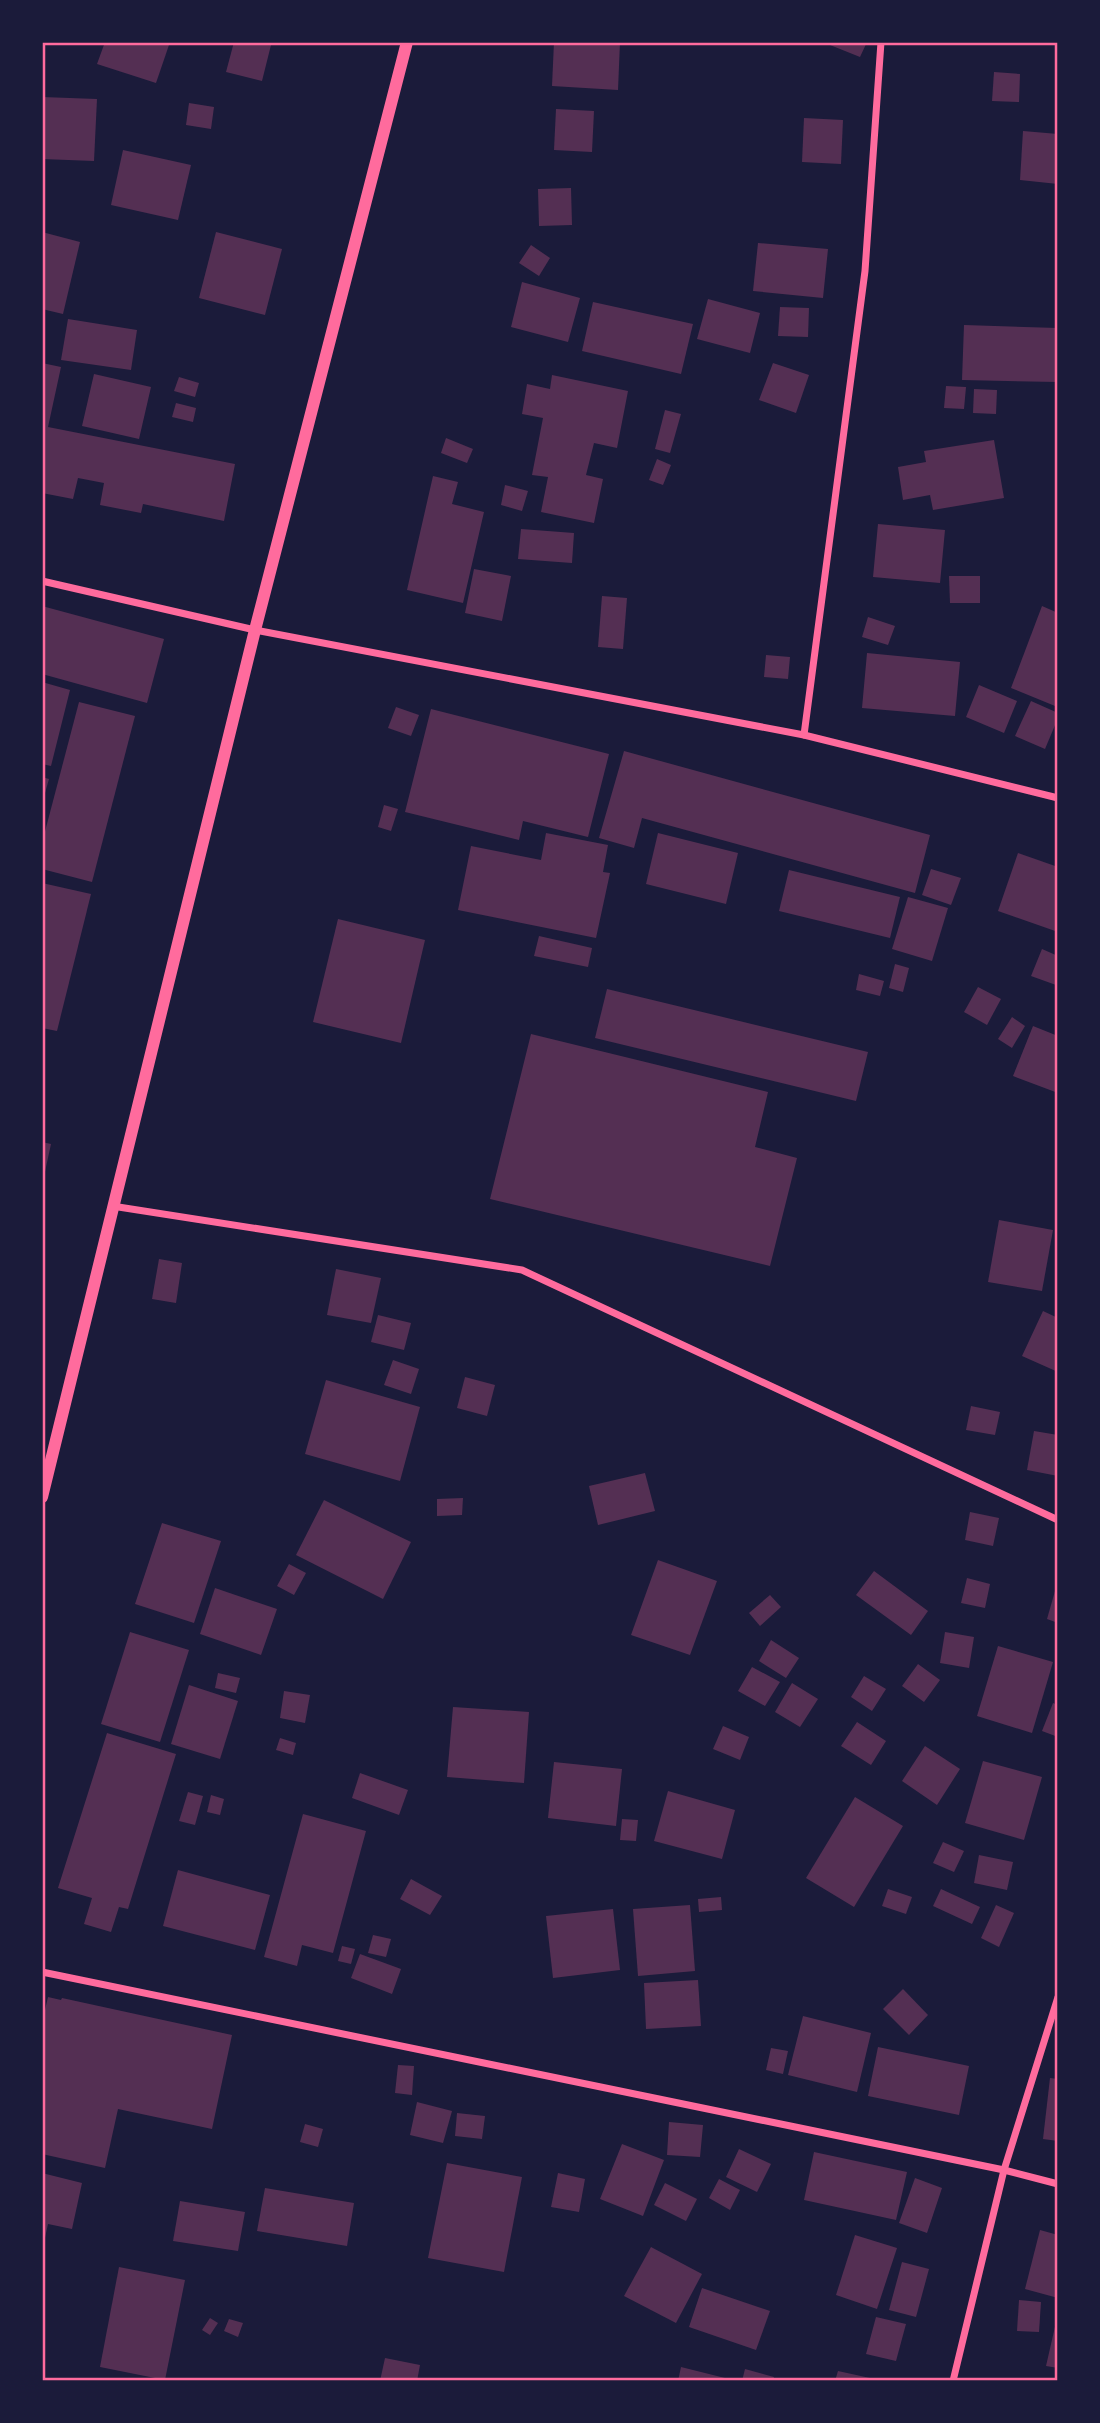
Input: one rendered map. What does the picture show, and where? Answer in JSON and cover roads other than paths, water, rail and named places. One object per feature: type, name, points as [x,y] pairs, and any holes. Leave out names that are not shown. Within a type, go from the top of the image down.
[{"type":"street","points":[[42,1497],[255,630],[407,42]]},
{"type":"street","points":[[804,735],[865,271],[881,42]]},
{"type":"street","points":[[42,582],[255,630],[804,735],[1058,799]]},
{"type":"street","points":[[112,1206],[522,1270],[1058,1520]]},
{"type":"street","points":[[42,1972],[1004,2170],[1058,2184]]},
{"type":"street","points":[[953,2381],[1004,2170],[1058,1997]]}]
